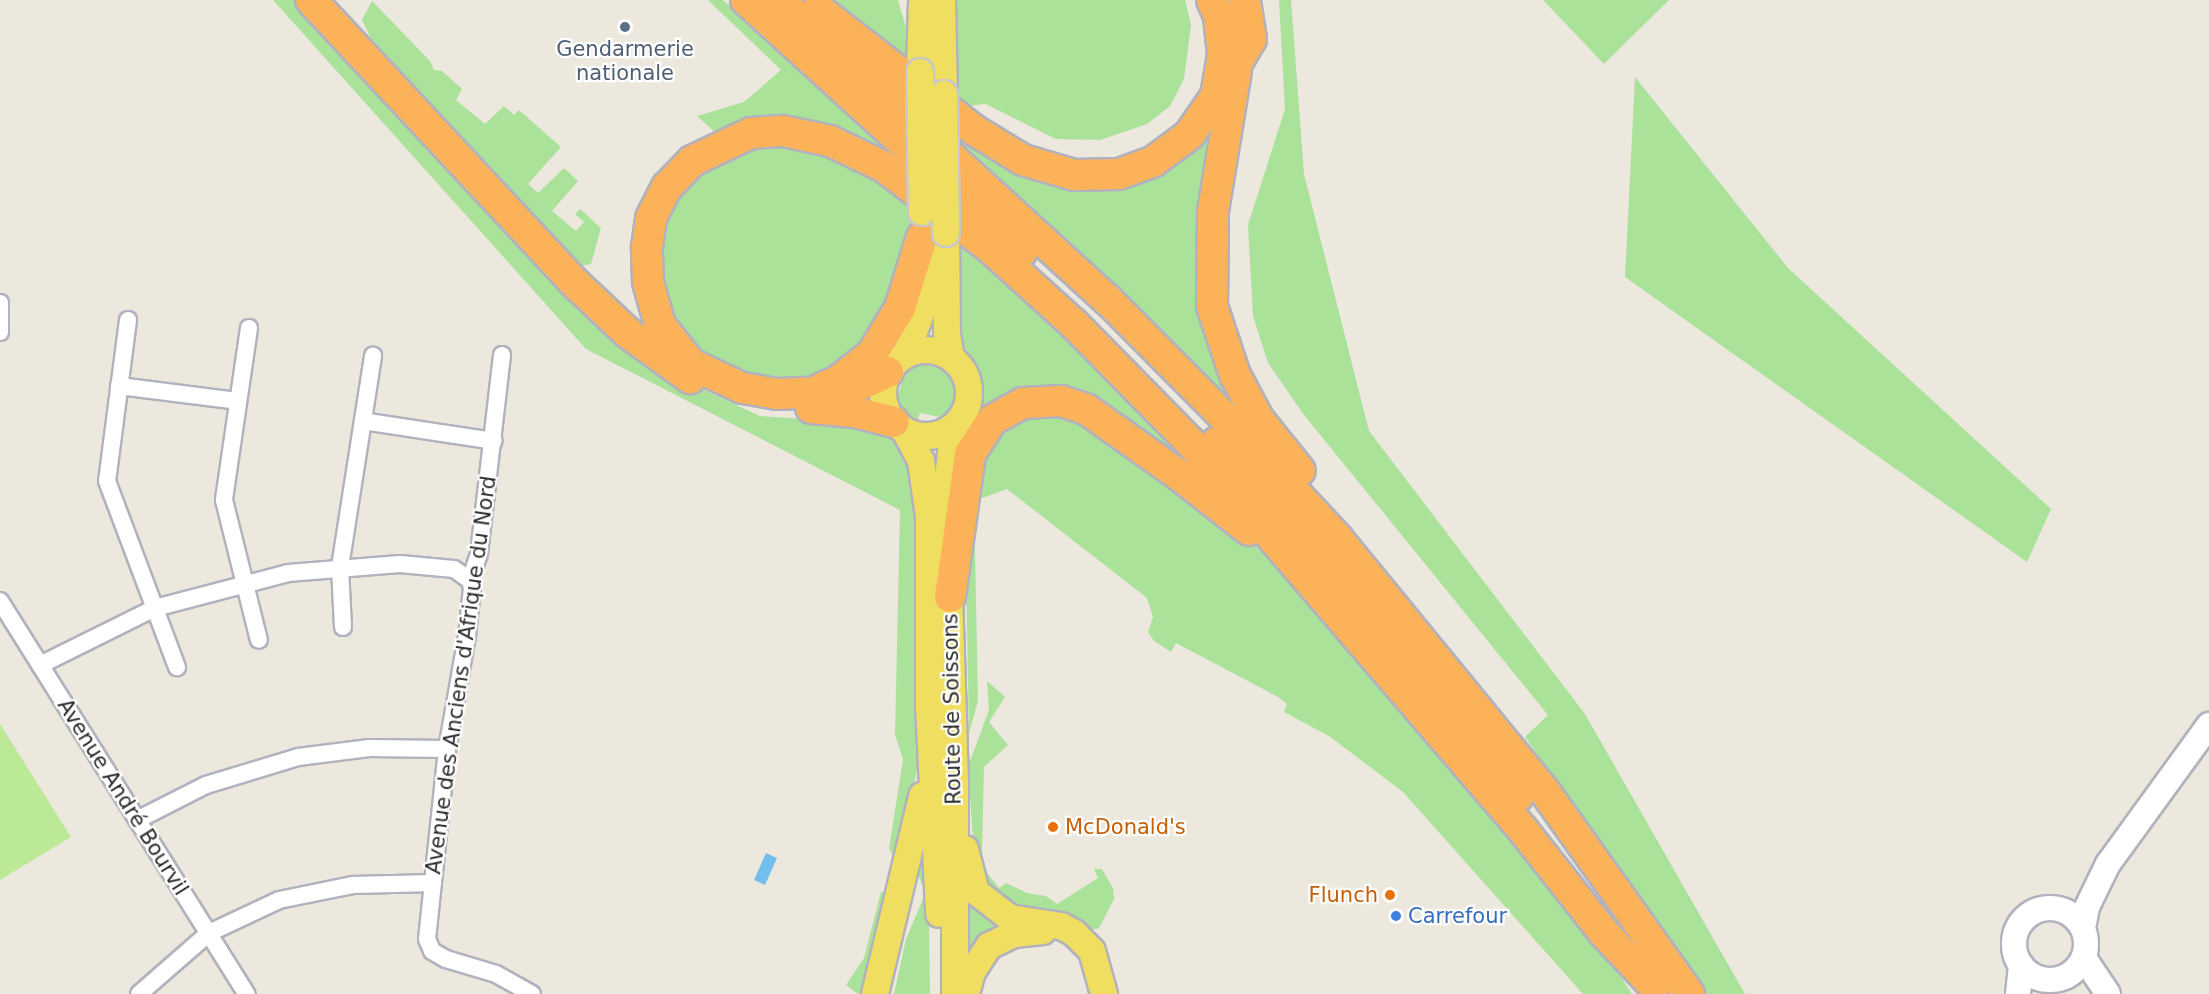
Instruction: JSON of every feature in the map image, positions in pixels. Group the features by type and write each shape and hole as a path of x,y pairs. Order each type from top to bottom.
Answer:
{"highway":[{"path":"311,0 577,285 628,333 683,375 734,399 842,410 900,426"},
{"path":"746,0 934,169 1094,319 1220,445 1344,582 1526,806 1657,990"},
{"path":"779,0 1108,300 1234,427 1338,538 1545,792 1689,994"},
{"path":"807,0 974,130 1023,160 1074,175 1119,174 1154,161 1189,135 1216,96 1223,56 1219,16 1212,0"},
{"path":"1230,0 1237,63 1214,212 1212,306 1235,375 1259,420 1324,503 1338,538"},
{"path":"1237,63 1251,39 1245,0"},
{"path":"897,363 858,388 777,394 742,388 690,364 660,325 648,282 651,218 668,187 692,161 751,133 783,131 853,150 884,166 989,247 1074,324 1191,443 1301,567 1321,596 1523,830 1604,933 1657,990"},
{"path":"811,393 838,381 872,354 900,308 930,227"},
{"path":"950,597 970,454 992,420 1009,408 1039,399 1062,401 1086,409 1113,426 1254,534 1321,596"}],"main road":[{"path":"913,0 919,39"},
{"path":"922,0 919,39 920,72 930,227 951,358"},
{"path":"897,363 937,351 951,358 965,375 969,397 954,426 930,436 900,426 883,398 897,363 921,313 944,94 942,0"},
{"name":"Route de Soissons","path":"900,426 916,448 927,485 929,706 943,994"},
{"name":"Route de Soissons","path":"954,426 947,469 955,784 956,994"},
{"path":"875,994 918,819 929,706"},
{"path":"955,784 976,892 1010,918 1061,926 1083,941 1092,951 1104,994"},
{"path":"966,994 972,972 989,946 1014,934 1042,930 1083,941"}],"street":[{"path":"0,303 0,332"},
{"path":"128,320 107,481 177,667"},
{"path":"249,328 224,500 259,640"},
{"name":"Avenue des Anciens d'Afrique du Nord","path":"502,355 479,554 470,580 472,597 467,636 447,749 429,945 446,959 496,974 532,994"},
{"path":"343,627 340,567 373,356"},
{"path":"119,386 237,401"},
{"path":"363,421 493,441"},
{"path":"40,665 155,608 244,582 340,567 438,566 462,572 470,580"},
{"name":"Avenue André Bourvil","path":"0,601 247,994"},
{"path":"2030,972 2014,940 2020,923 2034,911 2060,909 2073,902 2108,864 2209,725"},
{"path":"137,820 206,786 298,757 369,748 447,749"},
{"path":"2108,864 2087,908 2083,928 2084,958 2108,994"},
{"path":"139,994 209,933 258,909 315,890 374,883 433,884"},
{"path":"2060,909 2073,916 2083,928"},
{"path":"2064,977 2084,958"},
{"path":"2030,972 2064,977 2088,994"},
{"path":"2018,994 2030,972"}],"green space":[{"path":"273,0 298,0 644,362 760,416 821,420 874,431 898,442 914,463 915,599 920,605 917,770 900,852 892,854 889,849 903,759 895,735 900,510 586,349"},
{"path":"708,0 723,0 910,164 853,144 718,135 697,116 744,102 781,70"},
{"path":"822,0 898,0 907,31 908,69"},
{"path":"955,0 1185,0 1191,25 1184,79 1170,106 1147,124 1100,140 1056,139 986,104 957,107"},
{"path":"1279,0 1291,0 1304,174 1369,431 1585,714 1745,994 1707,994 1525,737 1548,715 1304,415 1268,363 1253,316 1248,225 1285,109"},
{"path":"1543,0 1669,0 1604,64"},
{"path":"372,1 430,61 434,70 442,71 462,89 456,100 485,124 504,106 514,115 519,110 561,147 528,184 538,193 564,168 578,181 552,211 576,231 584,222 575,214 580,209 601,228 591,264 574,267 375,47 362,20"},
{"path":"1635,77 1788,268 2051,509 2027,562 1625,277"},
{"path":"1222,96 1229,386 1222,394 957,142 957,127 1113,180"},
{"path":"759,142 809,147 910,195 911,233 885,313 864,347 810,381 768,386 696,356 657,295 657,234 680,185"},
{"path":"959,236 1014,282 1213,484 1098,402 977,418 982,394 978,370 961,341"},
{"path":"924,362 949,374 957,387 955,401 944,418 920,413 916,425 906,421 897,396 907,370"},
{"path":"1024,413 1070,413 1233,526 1304,591 1584,920 1632,994 1583,994 1403,792 1329,736 1284,712 1287,704 1278,697 1176,643 1171,652 1154,641 1148,632 1153,617 1147,598 1007,489 974,501 978,701 969,733 965,519 990,439"},
{"path":"987,681 1005,697 989,722 1008,745 984,767 982,853 987,873 999,888 1006,883 1027,893 1046,896 1057,904 1098,878 1094,869 1102,869 1113,888 1114,899 1099,928 1086,931 999,905 975,869 968,767 989,710"},
{"path":"0,724 71,837 0,880"},
{"path":"928,832 930,994 894,994 906,939 923,899 923,886 913,865"},
{"path":"961,887 1000,919 1000,933 961,972"},
{"path":"881,892 888,892 866,994 858,994 846,985 864,958"}],"water":[{"path":"766,853 777,858 765,885 754,880"}],"place":[{"name":"Gendarmerie nationale","path":"625,27"},
{"name":"McDonald's","path":"1053,827"},
{"name":"Flunch","path":"1390,895"},
{"name":"Carrefour","path":"1396,916"}]}
